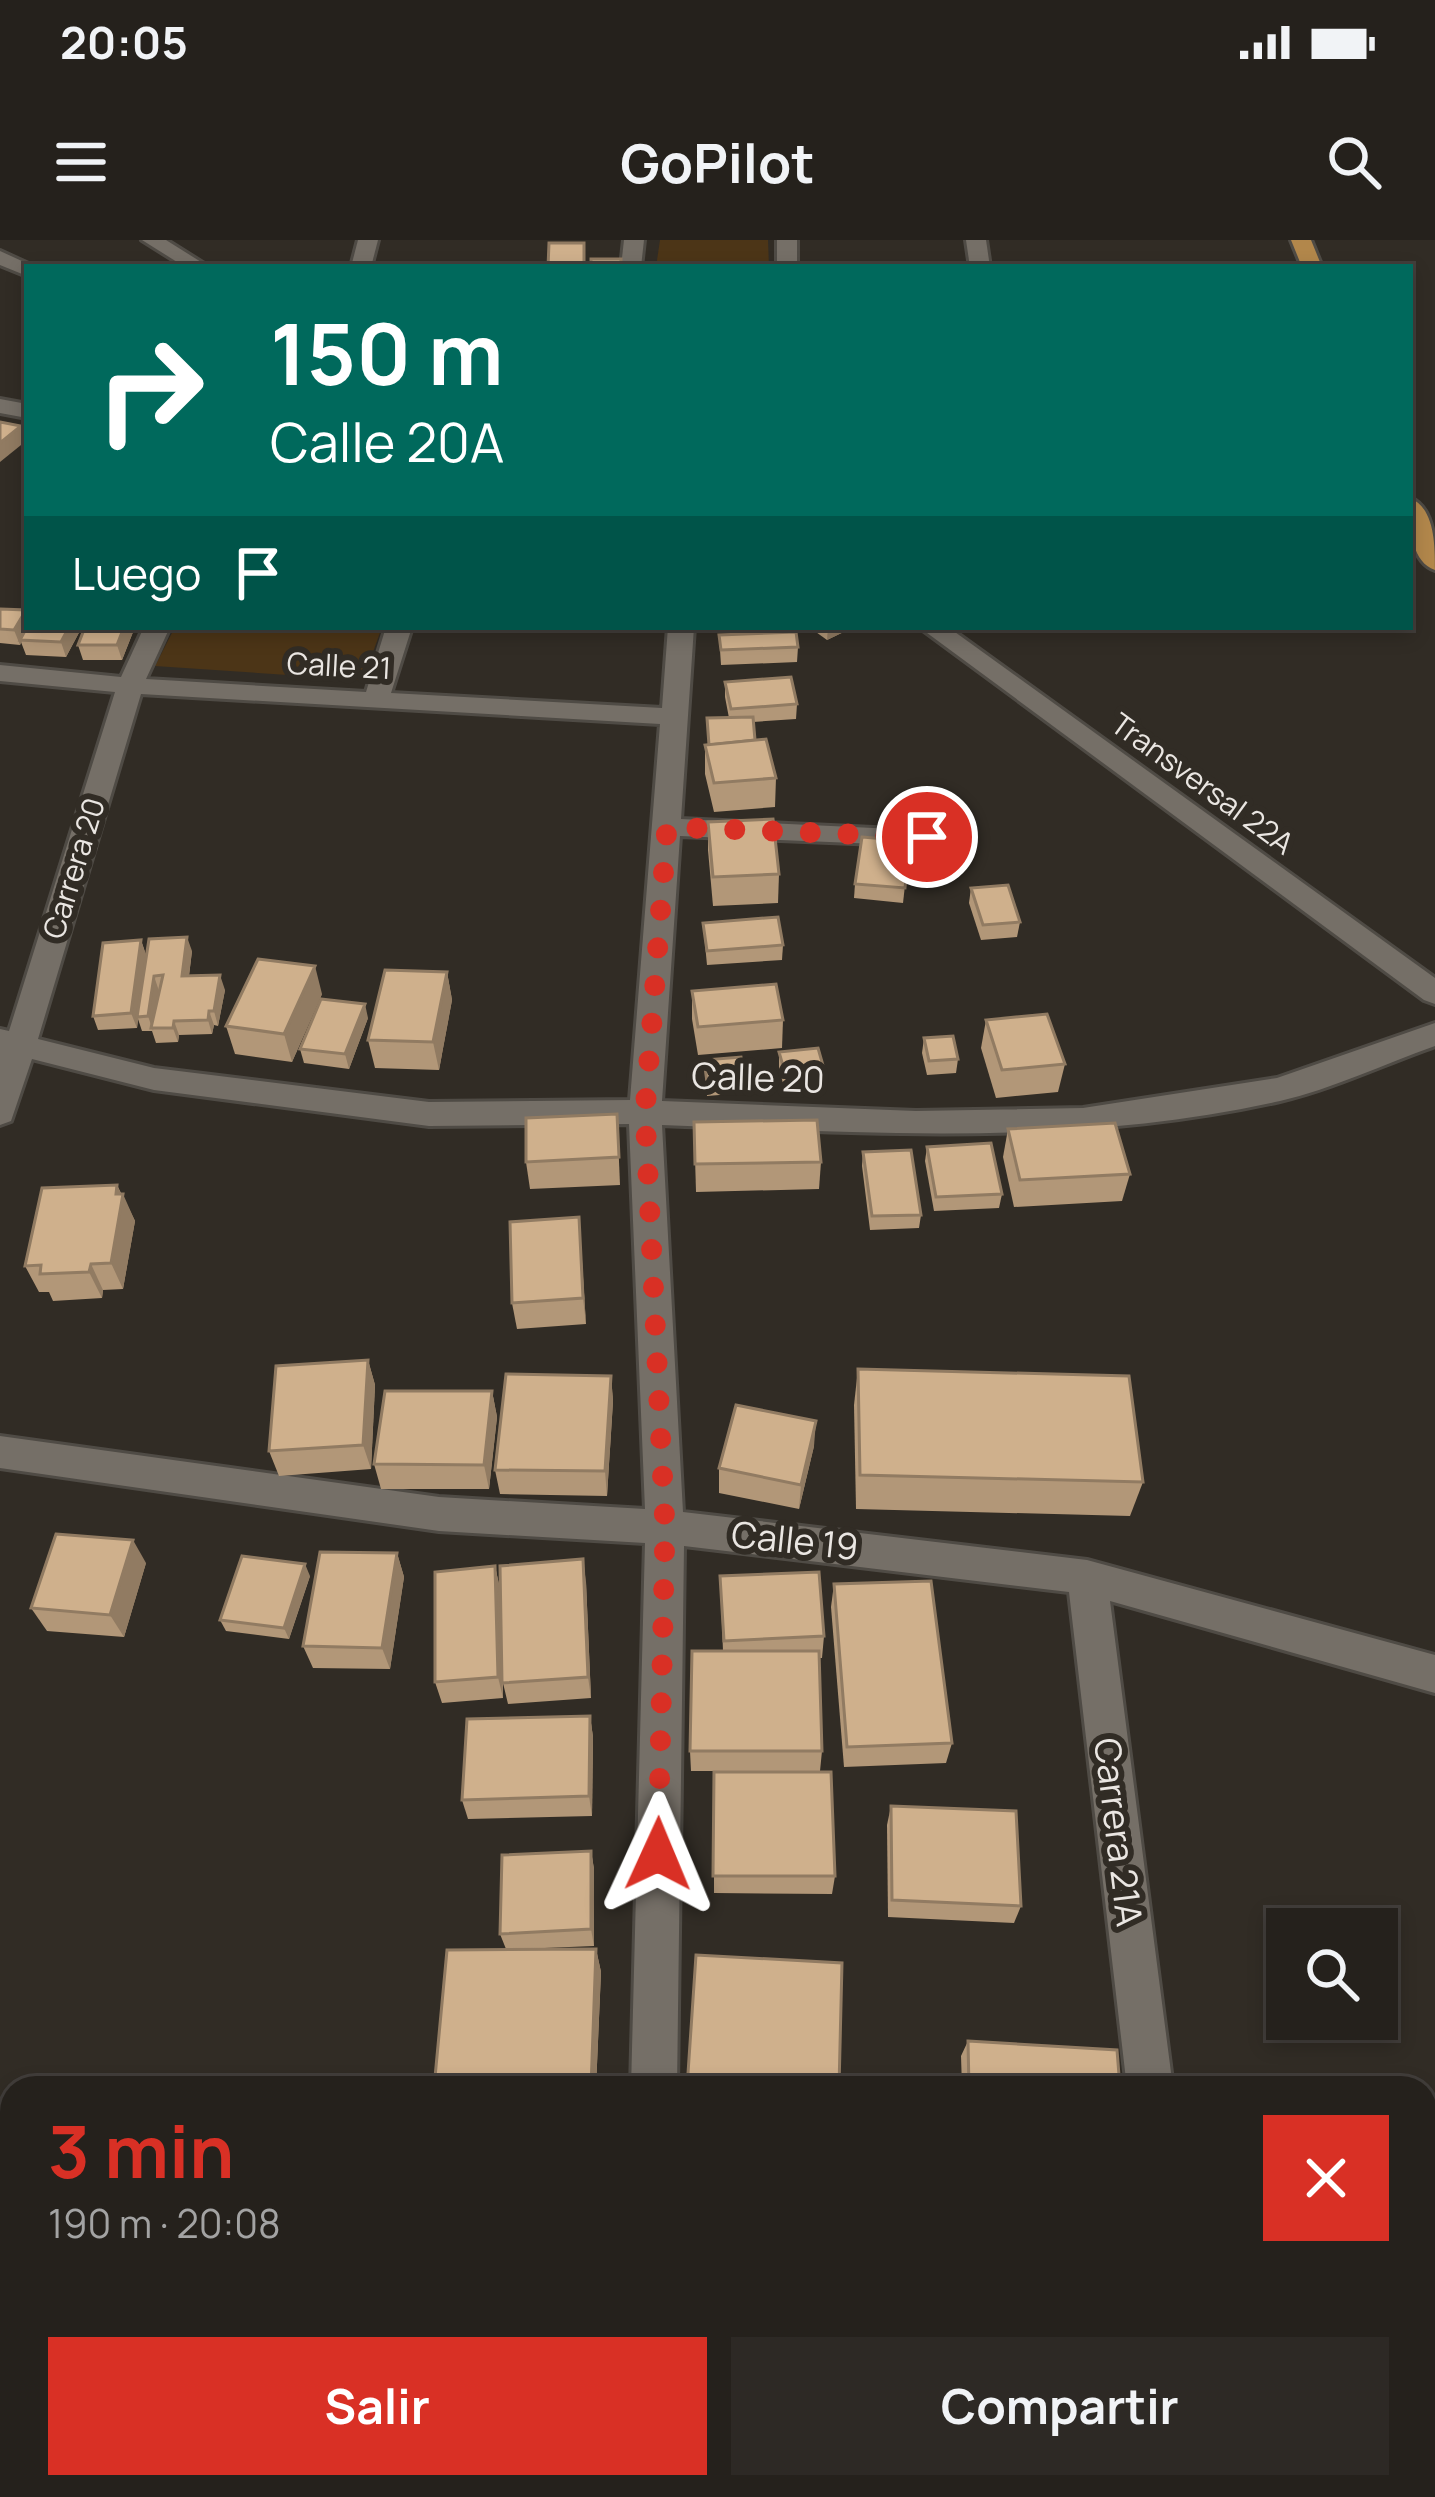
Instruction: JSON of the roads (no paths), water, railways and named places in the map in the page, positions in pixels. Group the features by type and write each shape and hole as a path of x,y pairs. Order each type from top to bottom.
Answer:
{"main road":[{"path":"1413,512 1435,563"}],"street":[{"path":"152,240 195,264"},
{"name":"Carrera 20","path":"0,1113 9,1042 130,686 156,630"},
{"path":"376,700 398,630"},
{"path":"654,2076 665,1527 645,1112 681,630"},
{"name":"Transversal 22A","path":"936,630 1435,993"},
{"name":"Calle 21","path":"0,673 130,686 675,717"},
{"path":"667,827 927,837"},
{"name":"Calle 20","path":"9,1042 154,1079 429,1114 645,1112 916,1123 1083,1120 1280,1089 1435,1034"},
{"name":"Calle 19","path":"0,1452 439,1514 665,1527 1087,1576 1435,1674"},
{"name":"Carrera 21A","path":"1087,1576 1149,2076"}]}
